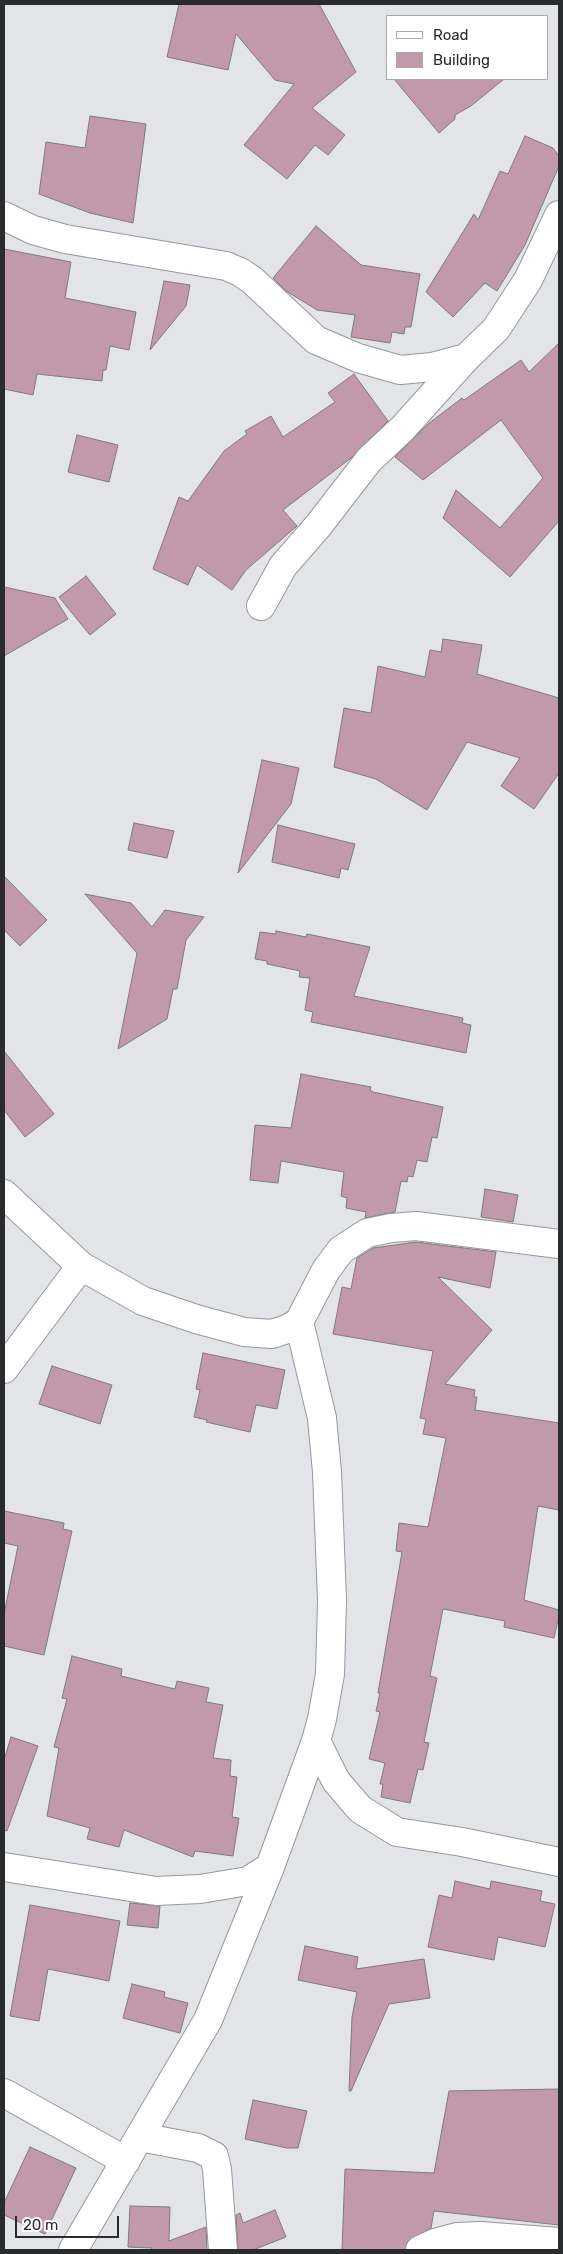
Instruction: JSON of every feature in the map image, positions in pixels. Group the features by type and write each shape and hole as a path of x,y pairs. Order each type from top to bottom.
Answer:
{"street":[{"path":"261,606 283,566 318,526 369,460 403,428 466,358 496,329 528,280 559,215"},
{"path":"4,216 33,230 65,239 226,266 252,280 316,340 358,358 400,370 432,367 466,358"},
{"path":"4,1194 81,1266 143,1301 234,1330 272,1334 287,1330 299,1322 326,1270 347,1245 367,1233 391,1228 416,1226 559,1244"},
{"path":"4,1369 81,1266"},
{"path":"73,2250 208,2020 270,1868 316,1742 330,1674 331,1539 322,1418 299,1322"},
{"path":"316,1742 336,1781 360,1809 397,1832 462,1842 559,1862"},
{"path":"4,1867 156,1891 200,1889 248,1881 270,1868"},
{"path":"4,2093 126,2162"},
{"path":"140,2137 198,2148 214,2156 217,2169 223,2250"},
{"path":"420,2250 435,2242 457,2237 480,2236 559,2242"}],"building":[{"path":"179,4 319,4 356,72 312,108 345,135 328,155 315,145 287,179 244,145 294,84 275,80 236,34 228,70 167,57"},
{"path":"395,80 503,80 471,106 455,115 455,119 439,133"},
{"path":"90,116 146,124 133,223 90,213 39,194 46,142 85,148"},
{"path":"525,136 553,148 559,156 559,166 525,245 497,291 485,283 453,317 426,292 474,214 478,220 500,171 508,174"},
{"path":"316,226 361,265 420,274 411,327 405,327 404,334 392,332 390,343 351,337 355,315 317,310 286,291 273,278"},
{"path":"4,249 71,262 65,298 136,312 129,350 110,346 102,381 37,374 33,395 4,389"},
{"path":"164,281 190,285 186,306 150,350"},
{"path":"559,343 559,521 510,577 443,518 456,490 500,528 543,478 501,420 423,480 395,457 428,424 462,398 464,400 521,360 529,372"},
{"path":"354,374 388,421 351,458 283,510 297,526 246,570 232,590 197,565 188,585 153,569 179,497 188,501 224,451 247,434 245,431 271,416 283,437 335,402 328,393"},
{"path":"77,435 118,445 109,482 68,472"},
{"path":"86,576 116,614 90,635 59,597"},
{"path":"4,587 55,598 68,619 4,656"},
{"path":"443,639 482,645 477,674 559,698 559,773 534,809 501,786 520,758 467,742 427,810 376,779 334,767 344,708 371,713 378,666 425,677 430,650 441,652"},
{"path":"262,760 299,768 291,804 238,873"},
{"path":"134,823 174,831 167,858 128,850"},
{"path":"278,825 355,844 348,870 341,868 339,878 272,862"},
{"path":"4,876 47,920 20,946 4,930"},
{"path":"85,894 131,903 152,927 165,910 204,917 186,940 177,989 173,989 167,1019 118,1049 137,953"},
{"path":"276,931 306,937 307,934 370,947 354,996 463,1018 462,1023 471,1025 466,1053 311,1022 313,1012 305,1010 310,978 299,977 300,971 267,964 267,961 255,959 260,932 276,934"},
{"path":"4,1051 54,1114 25,1137 4,1110"},
{"path":"301,1074 371,1087 370,1090 373,1092 443,1107 437,1138 432,1137 427,1162 417,1160 413,1177 408,1176 407,1182 401,1181 395,1212 365,1218 366,1212 346,1208 347,1198 341,1196 344,1172 281,1161 278,1183 250,1180 255,1125 291,1128"},
{"path":"485,1189 518,1195 513,1222 481,1217"},
{"path":"416,1242 496,1252 490,1288 438,1277 492,1330 445,1384 475,1390 474,1397 477,1397 475,1410 559,1423 559,1510 538,1506 524,1600 559,1610 559,1615 554,1638 504,1627 505,1621 443,1609 430,1676 437,1678 424,1742 429,1743 423,1770 418,1769 410,1803 381,1797 383,1784 380,1784 385,1763 369,1759 380,1712 376,1711 380,1693 378,1693 402,1552 396,1551 399,1523 428,1527 446,1438 423,1434 426,1419 420,1418 433,1351 333,1334 342,1287 351,1289 357,1258 373,1248"},
{"path":"203,1353 285,1370 277,1409 256,1405 250,1432 206,1422 207,1420 194,1417 200,1390 196,1389"},
{"path":"52,1366 112,1385 100,1424 39,1404"},
{"path":"4,1511 64,1523 63,1529 72,1531 44,1655 4,1646 4,1614 18,1546 4,1543"},
{"path":"72,1656 122,1669 121,1676 175,1689 177,1681 209,1688 206,1702 223,1705 213,1758 231,1760 230,1776 237,1777 232,1817 239,1818 233,1856 195,1851 193,1857 124,1830 119,1847 87,1839 90,1828 47,1816 59,1748 54,1747 67,1699 62,1698"},
{"path":"11,1737 38,1746 7,1831 4,1830 4,1760"},
{"path":"455,1881 490,1889 491,1881 542,1891 540,1901 555,1904 545,1947 498,1937 494,1960 428,1947 439,1895 452,1898"},
{"path":"130,1903 160,1906 158,1928 127,1925"},
{"path":"30,1905 120,1921 109,1981 48,1969 39,2021 10,2016"},
{"path":"305,1946 358,1957 356,1969 424,1959 430,1998 389,2004 351,2091 349,2091 352,2017 357,1992 298,1980"},
{"path":"132,1984 165,1992 164,1997 188,2003 180,2033 123,2018"},
{"path":"559,2089 559,2225 434,2211 431,2228 408,2241 405,2250 342,2250 345,2169 434,2173 449,2091"},
{"path":"253,2100 307,2111 298,2148 287,2148 245,2139"},
{"path":"30,2147 76,2168 45,2234 4,2215 4,2203"},
{"path":"130,2206 170,2207 169,2241 206,2227 207,2250 151,2250 152,2248 128,2247"},
{"path":"275,2210 286,2237 253,2250 238,2250 236,2215 240,2213 243,2223"}]}
